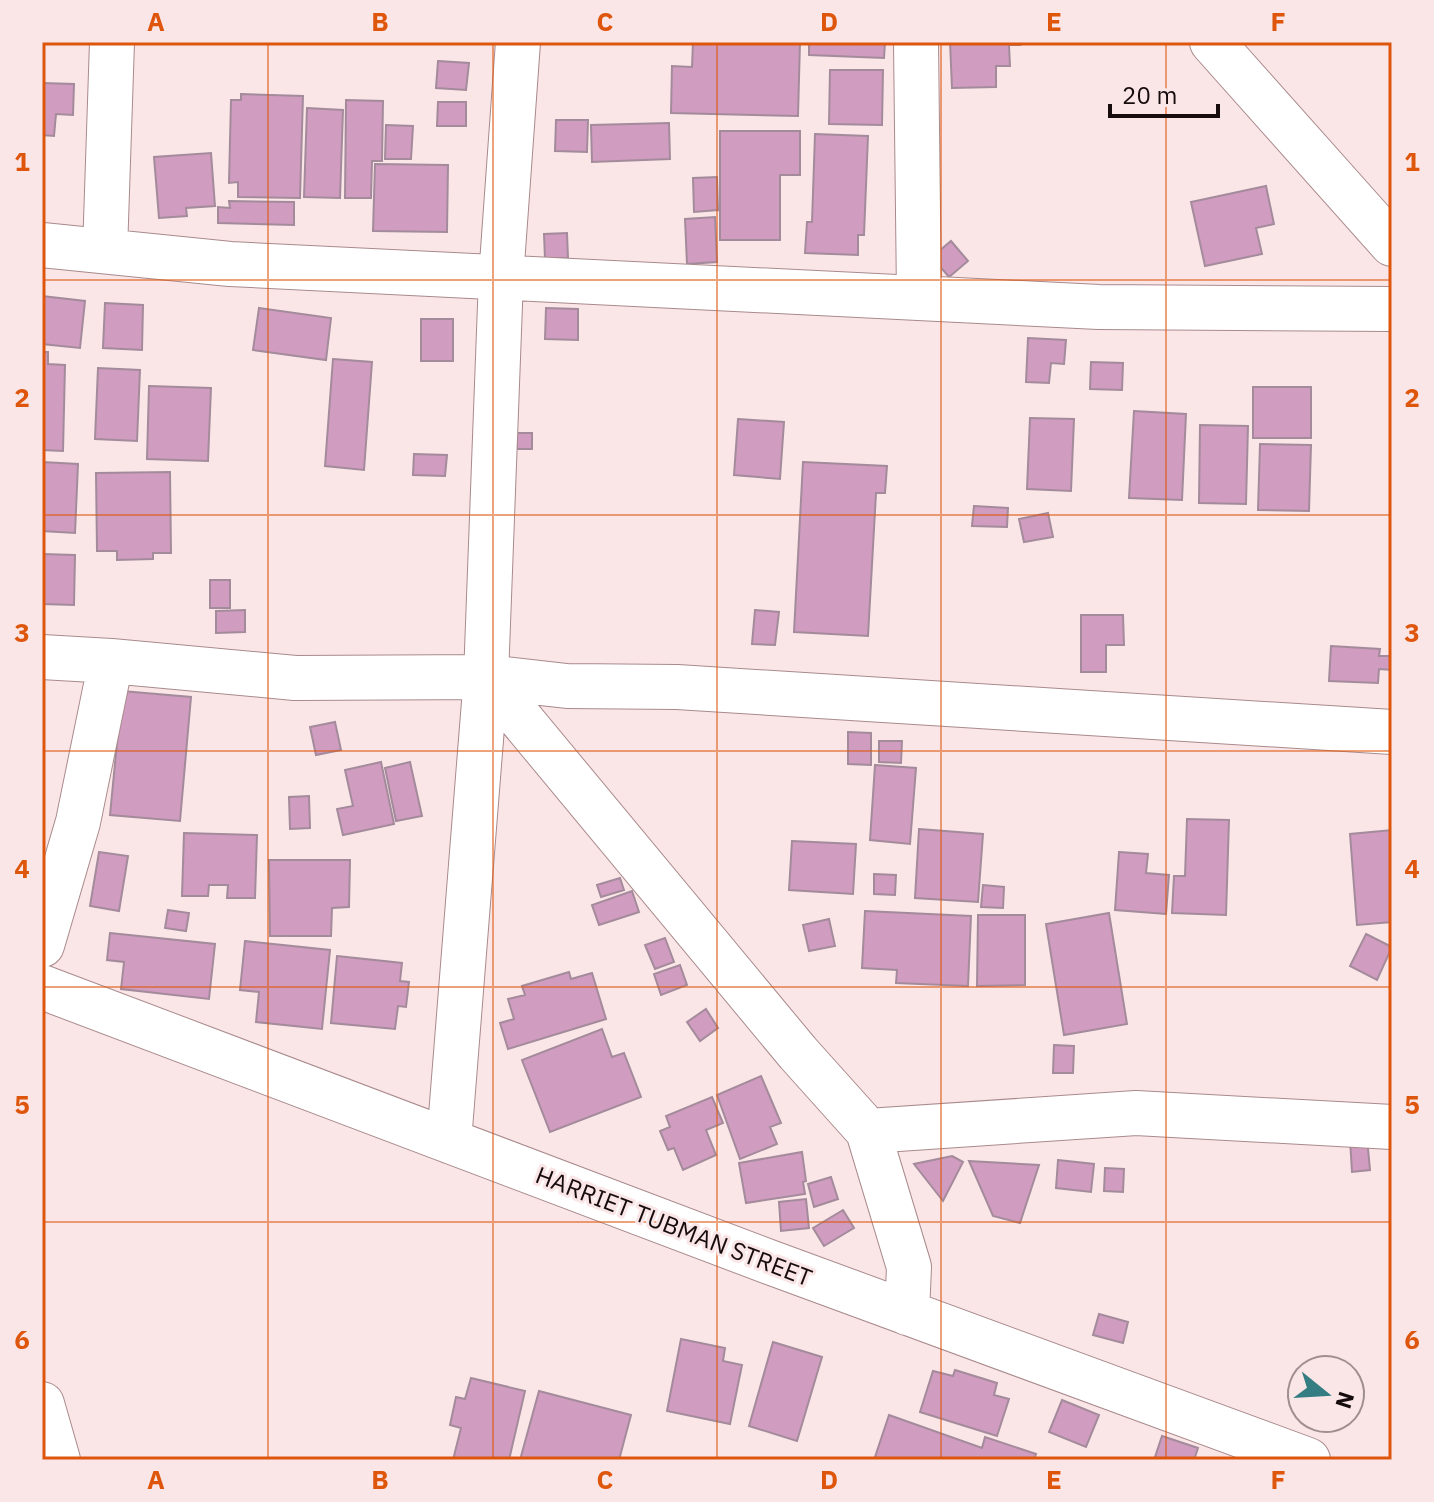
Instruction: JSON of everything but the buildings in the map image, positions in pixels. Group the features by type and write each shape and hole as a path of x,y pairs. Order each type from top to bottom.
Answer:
{"street":[{"path":"105,251 112,42"},
{"path":"449,1141 486,677 501,278 518,42"},
{"path":"916,42 919,297"},
{"path":"1212,42 1392,244"},
{"path":"42,245 230,264 1099,307 1392,309"},
{"path":"42,657 295,678 486,677 567,686 693,688 1392,732"},
{"path":"42,945 78,822 111,661"},
{"path":"486,677 798,1053 868,1131 909,1267 907,1313"},
{"name":"HARRIET TUBMAN STREET","path":"42,987 907,1313 1308,1460"},
{"path":"868,1131 1136,1113 1392,1127"},
{"path":"42,1404 58,1460"}]}
